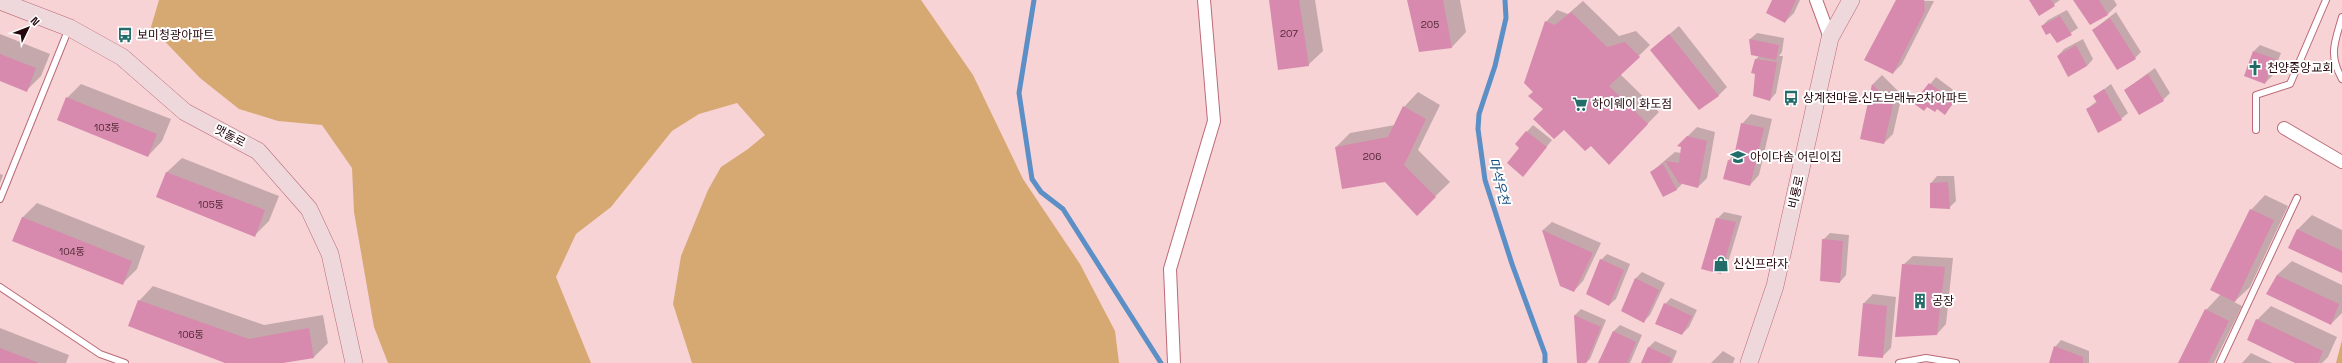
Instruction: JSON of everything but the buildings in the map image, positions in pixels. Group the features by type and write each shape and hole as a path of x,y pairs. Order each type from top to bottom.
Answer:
{"street":[{"name":"맷돌로","path":"0,0 70,28 122,57 185,112 258,151 309,209 330,254 354,363"},
{"path":"1174,363 1170,269 1214,121 1204,0"},
{"path":"1816,0 1830,38"},
{"name":"비룡로","path":"1749,363 1775,286 1830,38 1851,0"},
{"path":"2284,128 2342,162"}],"lane":[{"path":"2256,130 2256,95 2290,84 2326,0"},
{"path":"2342,17 2333,50 2334,65 2342,79"},
{"path":"0,199 70,28"},
{"path":"2220,363 2297,198"},
{"path":"0,287 100,354 126,363"},
{"path":"1899,363 1926,358 1956,363"}],"shaded area":[{"path":"159,0 921,0 973,75 1023,179 1080,264 1115,331 1119,363 692,363 673,304 681,256 708,190 721,167 748,149 765,135 737,103 699,114 672,131 611,207 576,234 556,277 591,363 388,363 374,327 354,212 352,168 322,125 278,121 239,109 200,78 151,27"},
{"path":"2342,340 2342,363 2336,363"}],"waterway":[{"path":"1034,0 1019,93 1032,179 1041,192 1063,209 1161,363"},
{"name":"마석우천","path":"1505,0 1506,18 1495,66 1479,114 1478,129 1485,180 1512,264 1545,354 1545,363"}],"place":[{"name":"보미청광아파트","path":"125,35"},
{"name":"천양중앙교회","path":"2255,68"},
{"name":"상계전마을.신도브래뉴2차아파트","path":"1791,98"},
{"name":"하이웨이 화도점","path":"1580,104"},
{"name":"아이다솜 어린이집","path":"1738,157"},
{"name":"신신프라자","path":"1721,264"},
{"name":"공장","path":"1920,301"}]}
